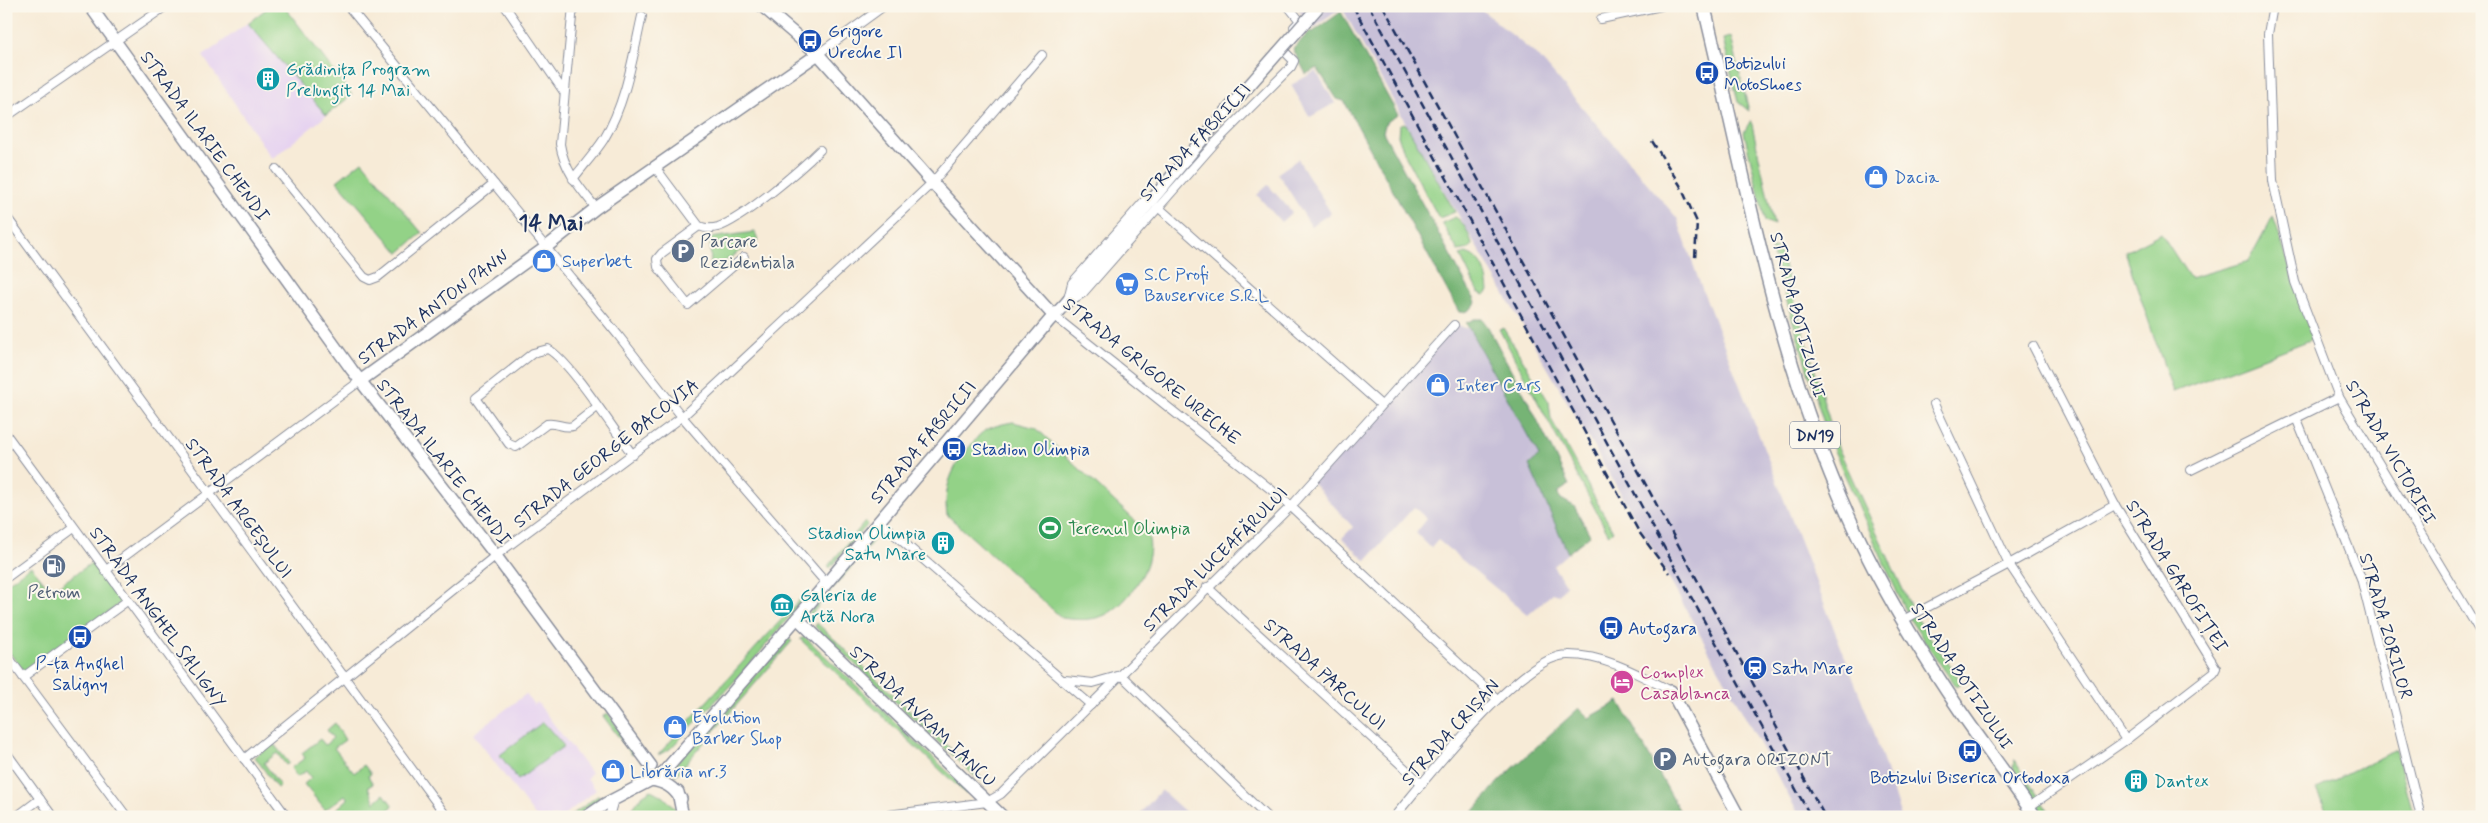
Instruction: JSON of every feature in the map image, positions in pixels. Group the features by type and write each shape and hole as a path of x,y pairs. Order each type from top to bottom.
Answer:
{"main road":[{"name":"STRADA BOTIZULUI","path":"1704,6 1777,319 1811,425 1866,554 1903,620 1960,711 2032,812"}],"street":[{"name":"STRADA ILARIE CHENDI","path":"90,6 360,381 496,556 680,799 683,817"},
{"path":"6,116 166,6"},
{"path":"348,6 682,417 826,583"},
{"path":"504,6 564,92"},
{"path":"573,6 560,144 562,160 573,179 596,208"},
{"name":"STRADA GRIGORE URECHE","path":"762,6 818,54 932,183 1053,315 1290,506 1497,700"},
{"name":"STRADA ANTON PANN","path":"105,571 360,381 546,248 596,208 884,6"},
{"path":"1272,51 1300,21 1288,6"},
{"name":"STRADA FABRICII","path":"586,817 658,772 798,618 1217,122 1319,6"},
{"path":"1601,19 1661,6"},
{"name":"STRADA VICTORIEI","path":"2273,6 2268,34 2273,181 2296,282 2339,397 2482,635"},
{"path":"573,179 604,139 614,118 630,68 642,16"},
{"name":"STRADA FABRICII","path":"1272,51 1284,51 1294,61 1291,67 1214,144 1083,293 1066,303 1072,283 1272,51"},
{"name":"STRADA GEORGE BACOVIA","path":"244,759 496,556 682,417 932,183 1042,55"},
{"path":"655,167 699,226 712,229 728,222 802,168 820,150"},
{"path":"276,169 326,233 364,277 370,280 378,277 494,184"},
{"path":"1158,206 1380,404"},
{"name":"STRADA ARGEȘULUI","path":"6,216 447,817"},
{"path":"699,226 662,253 657,259 658,267 688,305 744,258"},
{"name":"STRADA LUCEAFĂRULUI","path":"987,802 1001,794 1290,506 1380,404 1454,325"},
{"name":"STRADA GAROFIȚEI","path":"2032,812 2214,672 2216,668 2115,505 2033,346"},
{"path":"597,407 573,426 547,424 516,447 510,444 476,398 533,353 548,349 559,357 597,407 633,455"},
{"path":"2191,470 2297,420 2339,397"},
{"path":"1934,404 2010,564 2126,740"},
{"name":"STRADA ZORILOR","path":"2297,420 2361,578 2421,817"},
{"name":"STRADA ANGHEL SALIGNY","path":"6,434 287,817"},
{"path":"1903,620 2010,564 2115,505"},
{"path":"879,521 1064,679 1091,705"},
{"path":"6,578 74,528"},
{"name":"STRADA PARCULUI","path":"1207,588 1422,784"},
{"path":"23,677 127,601"},
{"name":"STRADA AVRAM IANCU","path":"798,618 1003,817"},
{"path":"6,654 127,817"},
{"name":"STRADA CRIȘAN","path":"1394,817 1497,700 1538,666 1565,654 1584,656 1614,666 1671,691"},
{"path":"1064,679 1093,683 1121,675 1267,817"},
{"path":"1671,691 1739,817"},
{"path":"6,752 53,817"},
{"path":"16,817 40,799"},
{"path":"608,817 614,799"},
{"path":"872,817 987,802"}],"shaded area":[{"path":"270,6 284,6 352,95 272,159 203,56"},
{"path":"1296,6 1477,6 1540,58 1677,218 1698,278 1874,732 1901,817 1800,817 1649,542 1424,156 1342,8 1312,29"},
{"path":"1316,71 1335,103 1310,117 1291,85"},
{"path":"1298,159 1331,213 1311,226 1278,173"},
{"path":"1268,185 1292,212 1281,222 1257,195"},
{"path":"1454,325 1470,329 1539,456 1529,465 1568,553 1553,566 1566,585 1559,595 1553,593 1528,615 1438,540 1431,548 1416,533 1427,519 1414,507 1366,561 1342,538 1353,527 1312,482"},
{"path":"526,694 534,705 537,702 591,773 587,778 596,790 562,817 536,817 473,734"},
{"path":"1161,790 1191,817 1137,817"}],"green space":[{"path":"270,6 284,6 352,95 326,115 248,23"},
{"path":"1341,12 1398,115 1386,122 1383,132 1476,302 1467,311 1459,312 1344,101 1337,99 1317,68 1306,74 1293,49 1310,31 1313,32"},
{"path":"1731,37 1749,111 1738,102 1723,39"},
{"path":"1751,120 1774,225 1765,221 1744,132"},
{"path":"1406,124 1455,212 1439,218 1406,157 1398,136 1399,125"},
{"path":"362,161 422,233 399,253 337,181"},
{"path":"2273,216 2313,339 2173,392 2125,252 2161,233 2190,278 2249,261"},
{"path":"1455,217 1464,225 1468,233 1472,245 1469,249 1458,251 1442,223"},
{"path":"755,232 758,240 711,270 710,238"},
{"path":"1779,248 1836,443 1914,614 1962,683 1956,687 1908,617 1828,437 1771,249"},
{"path":"1466,253 1477,259 1484,267 1489,291 1484,295 1478,292 1460,255"},
{"path":"1474,319 1482,319 1488,327 1529,403 1569,485 1557,493 1561,499 1574,506 1590,535 1568,553 1529,465 1539,456 1466,323"},
{"path":"1503,328 1549,402 1551,419 1613,531 1609,535 1499,329"},
{"path":"1013,422 1036,428 1146,531 1150,542 1146,567 1124,601 1105,615 1084,620 1062,618 947,515 946,496 950,478 958,462 983,432 1001,424"},
{"path":"865,522 868,524 830,568 828,566"},
{"path":"875,534 878,535 810,616 809,613"},
{"path":"93,562 122,602 25,673 6,648 6,584 31,566 51,591"},
{"path":"802,597 805,598 747,668 670,749 658,755"},
{"path":"817,623 982,778 980,781 815,627"},
{"path":"805,637 964,787 968,791 966,794 800,639"},
{"path":"787,639 792,641 675,776 673,768 680,759"},
{"path":"1619,701 1683,817 1469,817 1499,781 1579,708 1589,718"},
{"path":"608,713 635,753 632,755 603,716"},
{"path":"543,722 564,746 518,780 500,755"},
{"path":"335,723 345,740 334,748 354,773 364,765 371,774 368,776 373,784 368,787 375,802 384,794 393,806 380,817 334,817 332,813 348,799 345,795 325,810 304,784 311,778 306,771 297,777 291,768 305,758 302,753 320,739 325,745 333,738 327,730"},
{"path":"273,743 289,763 286,765 277,753 264,763 280,786 277,788 255,757"},
{"path":"2396,750 2414,817 2329,817 2317,789"},
{"path":"2014,759 2052,817 2042,817 2013,768"},
{"path":"651,790 664,797 676,809 676,817 626,817 642,796"},
{"path":"599,795 600,798 575,817 569,817"}],"railway":[{"path":"1353,6 1639,532 1669,573"},
{"path":"1369,6 1811,817"},
{"path":"1383,6 1646,485 1825,817"},
{"path":"1652,141 1680,185 1697,222 1695,259"}],"place":[{"name":"Grigore Ureche II","path":"810,41"},
{"name":"Botizului MotoShoes","path":"1707,73"},
{"name":"Grădinița Program Prelungit 14 Mai","path":"268,79"},
{"name":"Dacia","path":"1876,177"},
{"name":"Parcare Rezidentiala","path":"683,251"},
{"name":"Superbet","path":"544,261"},
{"name":"S.C Profi Bauservice S.R.L","path":"1127,284"},
{"name":"Inter Cars","path":"1438,385"},
{"name":"Stadion Olimpia","path":"954,449"},
{"name":"Terenul Olimpia","path":"1050,528"},
{"name":"Stadion Olimpia Satu Mare","path":"943,543"},
{"name":"Petrom","path":"54,566"},
{"name":"Galeria de Artă Nora","path":"782,605"},
{"name":"Autogara","path":"1611,628"},
{"name":"P-ța Anghel Saligny","path":"80,637"},
{"name":"Satu Mare","path":"1755,668"},
{"name":"Complex Casablanca","path":"1622,682"},
{"name":"Evolution Barber Shop","path":"675,727"},
{"name":"Botizului Biserica Ortodoxa","path":"1970,751"},
{"name":"Autogara ORIZONT","path":"1665,759"},
{"name":"Librăria nr.3","path":"613,771"},
{"name":"Dantex","path":"2136,781"}],"district":[{"name":"14 Mai","path":"551,222"}]}
